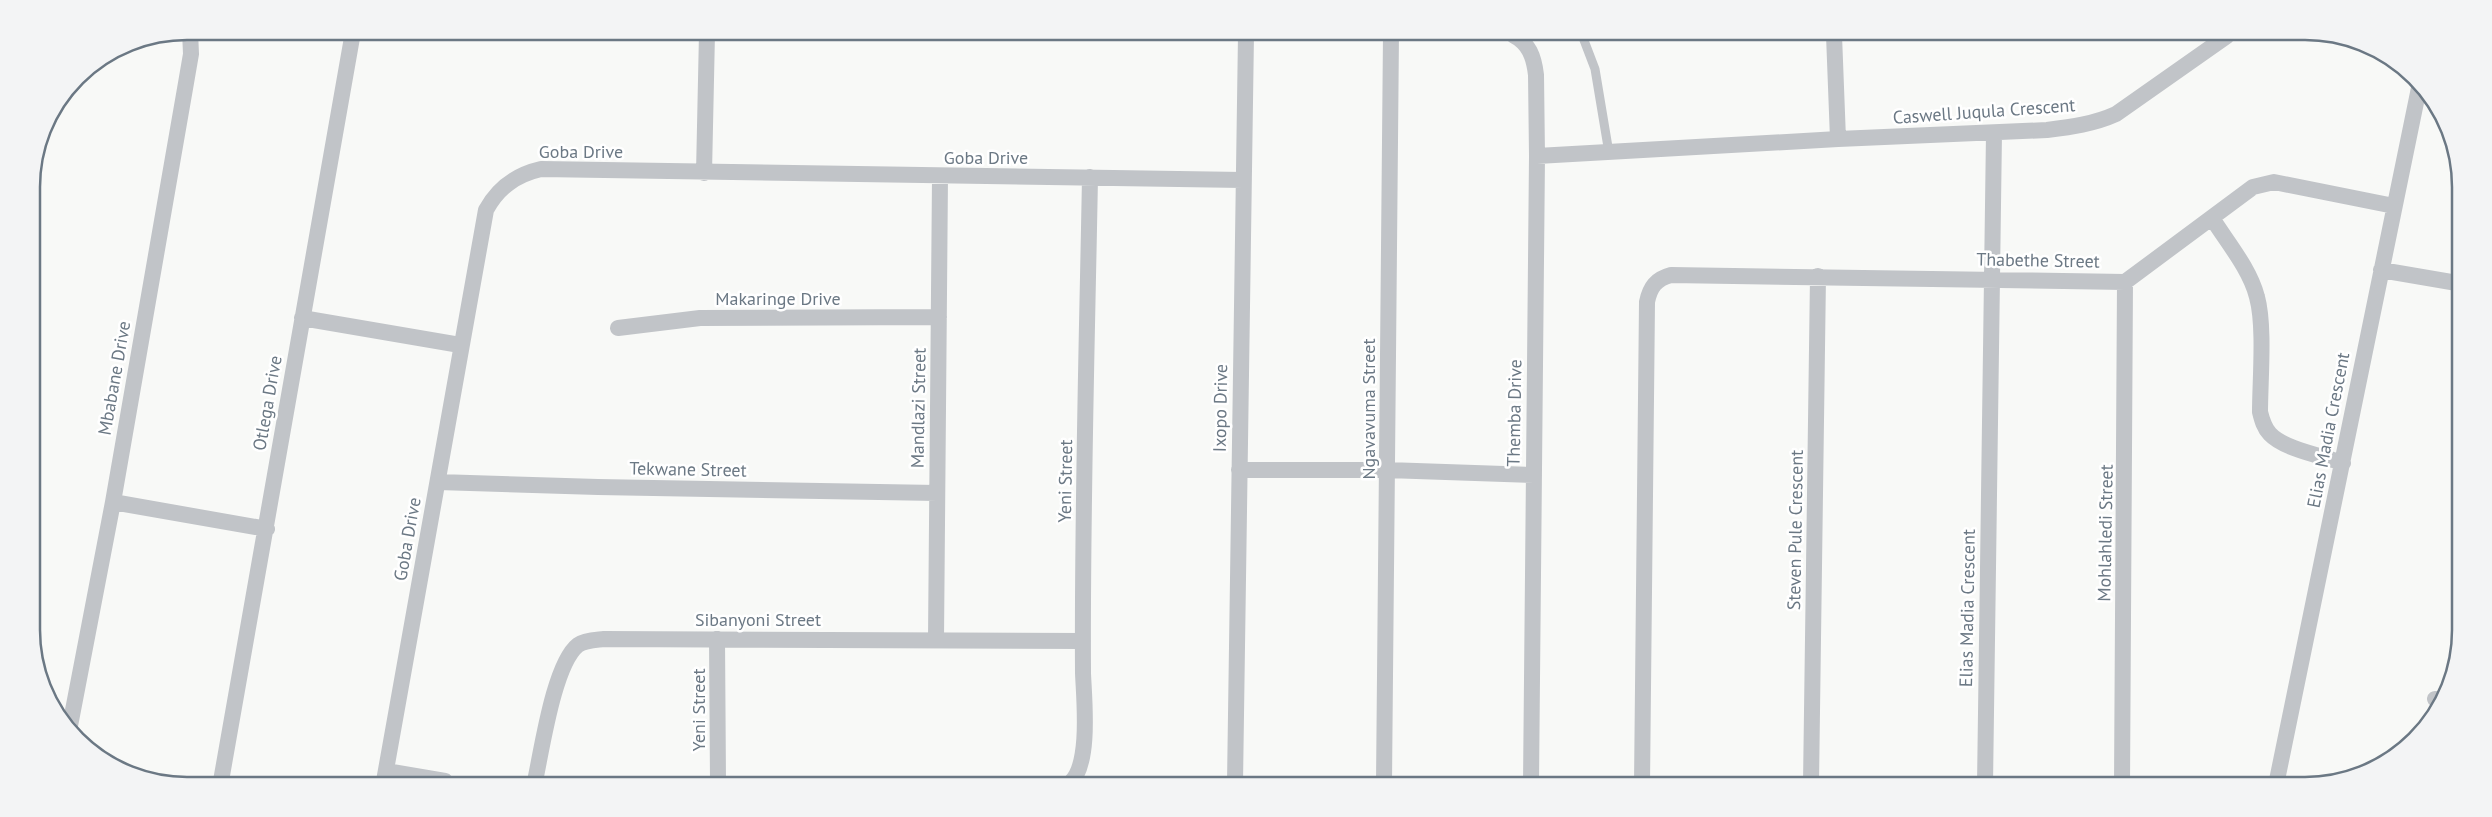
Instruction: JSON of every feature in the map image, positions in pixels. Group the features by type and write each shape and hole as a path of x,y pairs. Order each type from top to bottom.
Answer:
{"street":[{"name":"Mbabane Drive","path":"71,720 113,502 191,54 190,40"},
{"name":"Otlega Drive","path":"222,777 352,40"},
{"path":"704,172 707,40"},
{"name":"Ixopo Drive","path":"1235,777 1246,40"},
{"name":"Ngavavuma Street","path":"1384,777 1391,40"},
{"name":"Themba Drive","path":"1520,40 1527,45 1535,64 1537,156 1531,777"},
{"path":"1834,40 1838,139"},
{"name":"Caswell Juqula Crescent","path":"1537,156 1838,139 2047,130 2102,121 2116,114 2221,40"},
{"name":"Elias Madia Crescent","path":"2278,777 2418,94"},
{"name":"Elias Madia Crescent","path":"1985,777 1994,133"},
{"name":"Goba Drive","path":"385,776 438,482 460,346 486,210 494,195 508,182 525,173 541,169 940,177 1243,180"},
{"name":"Mandlazi Street","path":"936,639 940,177"},
{"name":"Yeni Street","path":"1073,777 1081,766 1084,730 1083,642 1090,177"},
{"path":"2126,282 2253,187 2266,182 2290,184 2394,206"},
{"path":"2212,218 2248,277 2257,298 2260,317 2260,412 2264,424 2273,436 2287,445 2343,463"},
{"path":"2381,270 2452,282"},
{"name":"Thabethe Street","path":"1642,777 1647,302 1652,286 1662,277 1671,275 2126,282"},
{"name":"Steven Pule Crescent","path":"1811,777 1818,276"},
{"name":"Mohlahledi Street","path":"2122,777 2126,282"},
{"name":"Makaringe Drive","path":"618,328 700,318 938,317"},
{"path":"302,318 460,346"},
{"path":"1239,470 1387,470 1534,475"},
{"name":"Tekwane Street","path":"438,482 937,493"},
{"path":"113,502 266,529"},
{"name":"Sibanyoni Street","path":"536,777 561,668 579,644 604,639 936,639 1083,642"},
{"name":"Yeni Street","path":"717,639 718,777"}],"lane":[{"path":"1584,40 1595,69 1609,153"}]}
